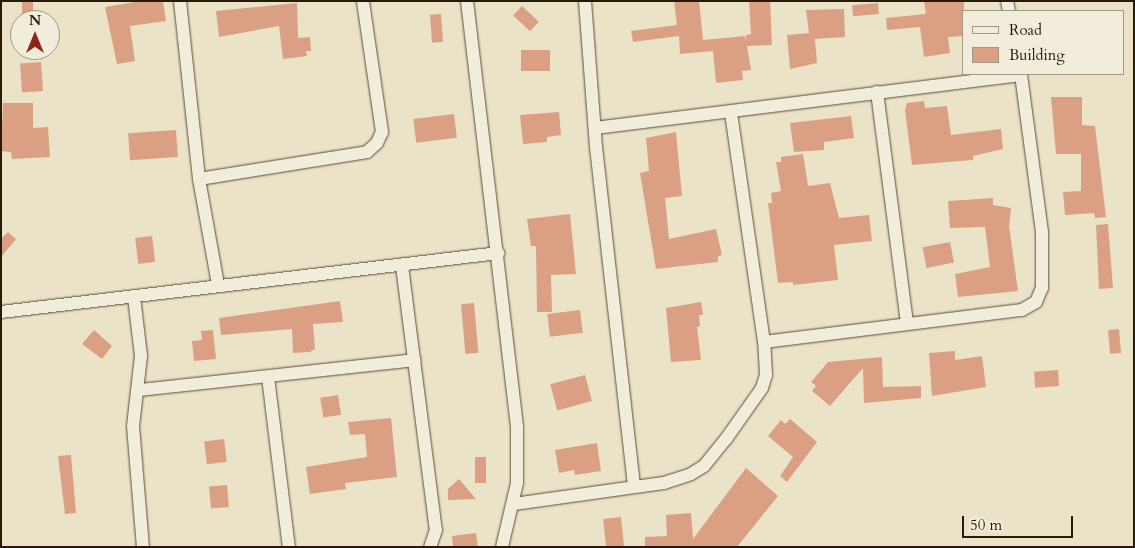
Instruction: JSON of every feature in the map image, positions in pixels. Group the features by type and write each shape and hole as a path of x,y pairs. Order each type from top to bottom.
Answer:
{"street":[{"path":"180,1 199,179 218,285"},
{"path":"199,179 367,152 377,143 382,132 363,1"},
{"path":"467,1 499,253 517,428 514,504 502,547"},
{"path":"585,1 595,128 634,487"},
{"path":"595,128 1021,75 1042,232 1040,296 1022,310 764,342"},
{"path":"878,92 907,323"},
{"path":"514,504 634,487 680,478 704,466 762,388 766,375 764,342 731,112"},
{"path":"1,312 499,253"},
{"path":"402,266 436,530 430,547"},
{"path":"134,297 141,356 140,390 132,426 144,547"},
{"path":"140,390 414,360"},
{"path":"268,377 289,547"}],"building":[{"path":"22,1 33,1 33,10 22,10"},
{"path":"141,1 163,1 166,21 130,26 135,61 117,64 105,7"},
{"path":"674,1 699,1 703,40 745,36 746,41 746,35 751,34 749,1 770,1 772,45 747,46 751,70 742,71 743,80 716,83 713,51 680,54 679,36 633,42 631,31 677,25"},
{"path":"924,1 964,1 962,36 948,37 950,53 924,57 920,27 887,30 886,18 926,14"},
{"path":"297,3 298,38 310,37 311,51 306,51 307,56 283,59 279,26 219,37 216,11"},
{"path":"878,3 879,14 853,16 852,5"},
{"path":"522,6 539,22 530,31 513,16"},
{"path":"844,9 845,37 815,39 817,63 790,69 787,35 809,33 806,10"},
{"path":"441,14 443,42 432,43 430,15"},
{"path":"521,50 550,50 550,71 521,71"},
{"path":"41,62 43,91 22,92 20,63"},
{"path":"1051,97 1082,97 1082,125 1095,126 1106,217 1095,218 1094,213 1065,215 1063,192 1081,191 1081,154 1056,154"},
{"path":"924,101 925,108 947,106 951,135 1001,129 1003,149 973,156 973,160 912,165 905,110 907,103"},
{"path":"3,103 33,103 33,128 48,127 50,157 12,159 11,152 1,151"},
{"path":"559,112 561,135 547,137 547,142 523,144 520,115"},
{"path":"454,114 457,138 416,143 413,119"},
{"path":"851,116 854,138 824,142 824,150 794,152 790,123"},
{"path":"176,130 178,157 130,160 128,133"},
{"path":"676,132 682,196 665,198 669,239 716,229 722,255 718,256 718,262 656,269 640,173 649,171 646,138"},
{"path":"803,154 808,186 830,183 839,218 869,215 872,241 834,245 838,280 793,285 793,282 778,283 768,203 772,203 771,193 781,191 776,162 781,162 781,157"},
{"path":"993,198 993,205 1011,208 1009,226 1018,291 958,297 955,274 990,267 985,227 950,228 948,201"},
{"path":"570,214 576,274 551,275 552,312 537,312 536,246 531,246 527,219"},
{"path":"1108,224 1113,288 1099,289 1096,225"},
{"path":"8,232 16,239 1,257 1,239"},
{"path":"152,236 155,262 138,264 135,238"},
{"path":"950,242 954,263 927,268 923,247"},
{"path":"340,301 343,322 313,324 315,349 310,352 293,353 292,329 221,335 219,318"},
{"path":"701,302 703,315 699,315 700,326 697,327 701,360 671,362 666,308"},
{"path":"474,303 478,353 465,354 461,304"},
{"path":"580,310 583,333 550,337 547,314"},
{"path":"1119,329 1121,353 1110,354 1108,330"},
{"path":"94,330 112,346 102,359 82,344"},
{"path":"213,330 216,359 194,361 192,341 202,340 201,331"},
{"path":"955,351 955,360 982,356 986,387 932,396 929,353"},
{"path":"882,357 883,387 921,386 921,398 864,403 863,368 830,406 812,391 816,386 811,382 828,362"},
{"path":"1058,370 1059,386 1035,388 1034,372"},
{"path":"585,375 592,401 557,410 550,384"},
{"path":"338,395 341,415 323,418 320,398"},
{"path":"391,418 397,477 345,483 346,489 310,494 306,467 367,457 365,434 350,435 348,422"},
{"path":"790,419 817,442 787,482 780,476 793,457 768,436 781,420 785,424"},
{"path":"224,439 227,462 207,464 204,441"},
{"path":"597,443 601,471 575,475 574,470 559,473 555,450"},
{"path":"71,455 76,513 65,514 58,456"},
{"path":"475,457 486,457 486,483 475,483"},
{"path":"746,468 778,496 737,547 645,547 645,537 667,536 666,515 691,513 693,539"},
{"path":"459,479 476,499 448,500 448,489"},
{"path":"227,485 229,507 211,508 209,487"},
{"path":"621,517 624,546 606,547 603,519"},
{"path":"476,533 478,547 453,547 452,536"}]}
